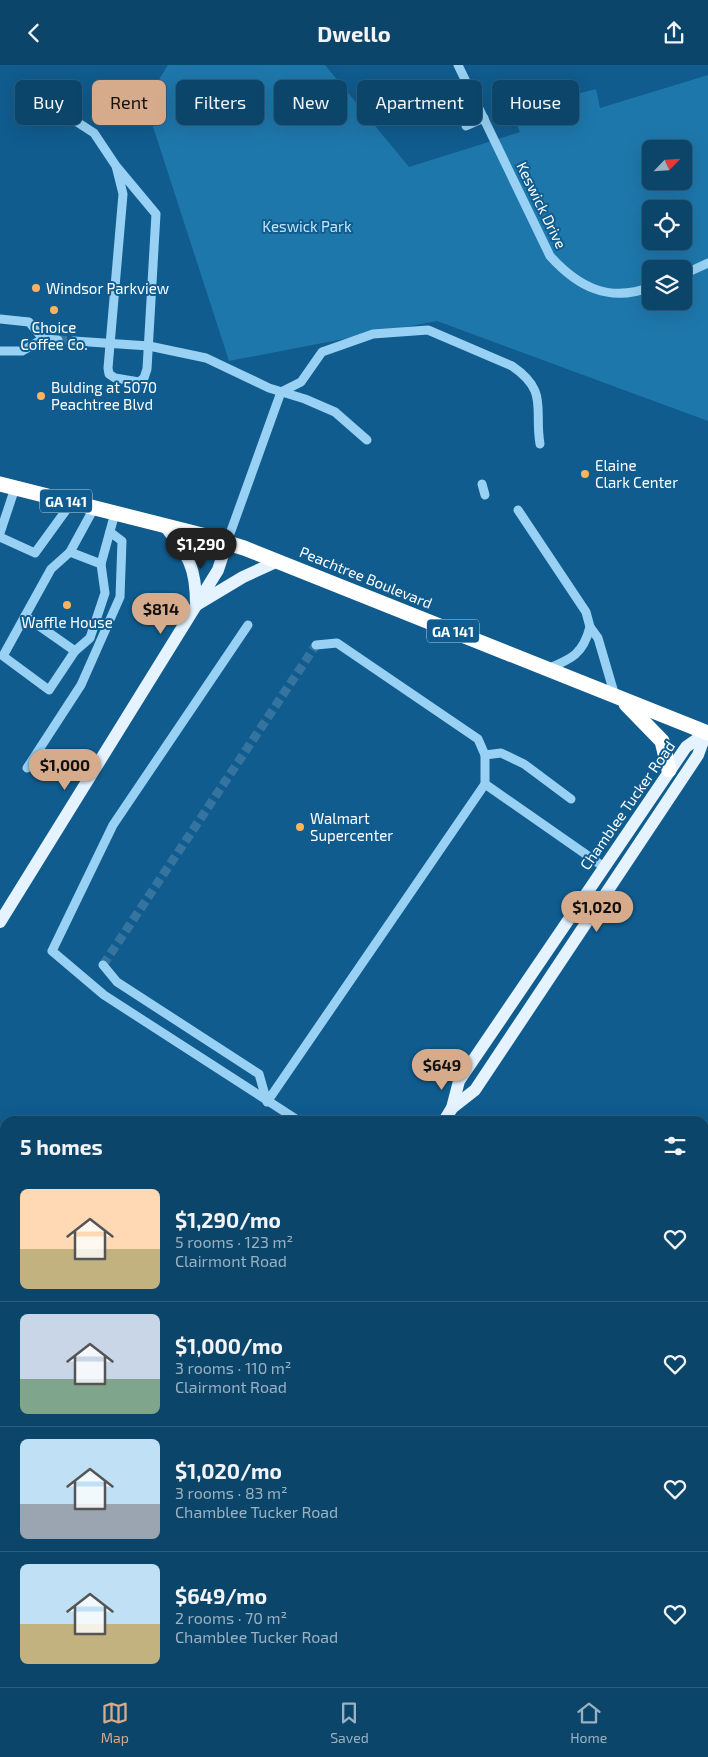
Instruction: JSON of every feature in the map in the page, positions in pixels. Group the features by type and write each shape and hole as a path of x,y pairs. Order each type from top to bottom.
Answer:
{"highway":[{"name":"Peachtree Boulevard","path":"0,484 227,542 707,731"},
{"path":"617,697 662,741 669,770"}],"main road":[{"path":"164,525 187,555 193,569 194,607"},
{"path":"0,922 221,563 227,542"},
{"path":"194,607 242,577 278,561"},
{"name":"Chamblee Tucker Road","path":"452,1109 459,1081 669,770 686,747 707,731"},
{"name":"Chamblee Tucker Road","path":"447,1116 452,1109 475,1090 698,755 707,731"}],"street":[{"name":"Keswick Drive","path":"458,65 550,256 566,274 588,287 608,294 642,288"},
{"path":"466,126 484,118"},
{"path":"82,125 94,133 116,166 156,214 147,369 144,378 139,382 115,378 109,374 109,342 123,194 116,166"},
{"path":"692,270 708,263"},
{"path":"0,319 29,322 44,339"},
{"path":"227,542 280,393 301,382 322,352 373,333 428,330 512,366 524,374 539,400 538,432 540,445"},
{"path":"0,351 22,351 44,339 58,340"},
{"path":"74,341 149,346 206,358 280,393 305,399 335,412 367,440"},
{"path":"482,483 485,495"},
{"path":"15,488 0,535 35,553 72,503"},
{"path":"94,508 70,552 51,569 4,657 49,690 75,651 90,638 105,593 102,564 115,513"},
{"path":"518,510 586,612 590,627 598,637 617,697"},
{"path":"27,768 81,685 120,597 122,541 110,533"},
{"path":"70,552 102,564"},
{"path":"25,617 75,651"},
{"path":"248,625 113,825 52,951 104,995 291,1116"},
{"path":"546,669 565,662 580,652 590,627"},
{"path":"267,1102 485,784 485,755 478,739 337,643 316,645"},
{"path":"485,755 501,753 524,764 571,799"},
{"path":"485,784 604,867"},
{"path":"103,965 117,982 259,1075 267,1102"}],"green space":[{"name":"Keswick Park","path":"168,65 325,65 337,80 274,80 274,125 347,125 347,92 357,104 357,125 374,125 409,167 520,132 517,125 579,125 579,93 596,89 600,108 708,75 708,421 437,321 229,361 152,125 166,125 166,80 159,80"}],"tunnel":[{"path":"58,340 74,341"},
{"path":"103,965 316,645"}],"place":[{"name":"Windsor Parkview","path":"36,288"},
{"name":"Choice Coffee Co.","path":"54,310"},
{"name":"Bulding at 5070 Peachtree Blvd","path":"41,396"},
{"name":"Elaine Clark Center","path":"585,474"},
{"name":"Waffle House","path":"67,605"},
{"name":"Walmart Supercenter","path":"300,827"}]}
